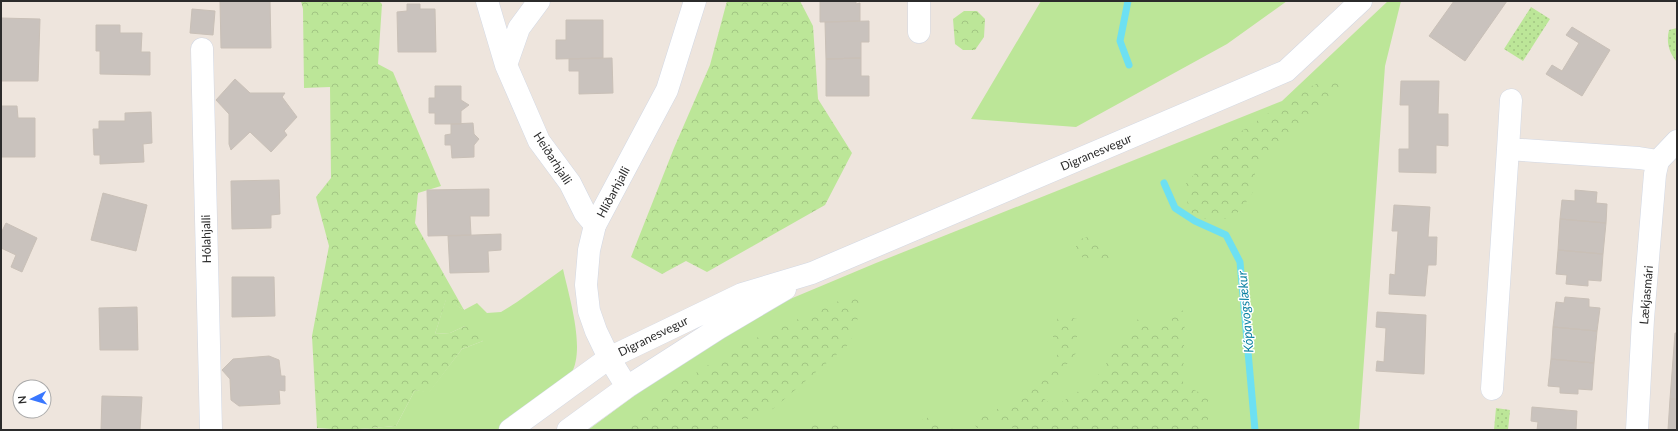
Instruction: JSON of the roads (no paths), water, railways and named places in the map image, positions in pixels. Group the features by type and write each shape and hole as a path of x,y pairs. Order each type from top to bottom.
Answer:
{"street":[{"name":"Heiðarhjalli","path":"487,1 506,65 539,141 570,183 585,213 595,225"},
{"path":"506,65 520,28 539,1"},
{"name":"Hlíðarhjalli","path":"627,387 609,358 592,317 586,285 589,250 595,225 667,90 695,1"},
{"path":"919,1 919,32"},
{"name":"Digranesvegur","path":"510,430 609,358 742,294 812,273 1286,71 1360,1"},
{"name":"Hólahjalli","path":"202,49 211,430"},
{"path":"1492,389 1510,100"},
{"name":"Lækjasmári","path":"1637,430 1643,319 1655,174 1658,161 1673,143 1677,141"},
{"path":"1508,149 1639,158 1658,161"},
{"name":"Digranesvegur","path":"568,430 627,387 719,328 812,273"}],"waterway":[{"name":"Kópavogslækur","path":"1128,1 1120,41 1129,65"},
{"name":"Kópavogslækur","path":"1164,183 1175,208 1195,221 1226,235 1240,262 1255,430"}]}
